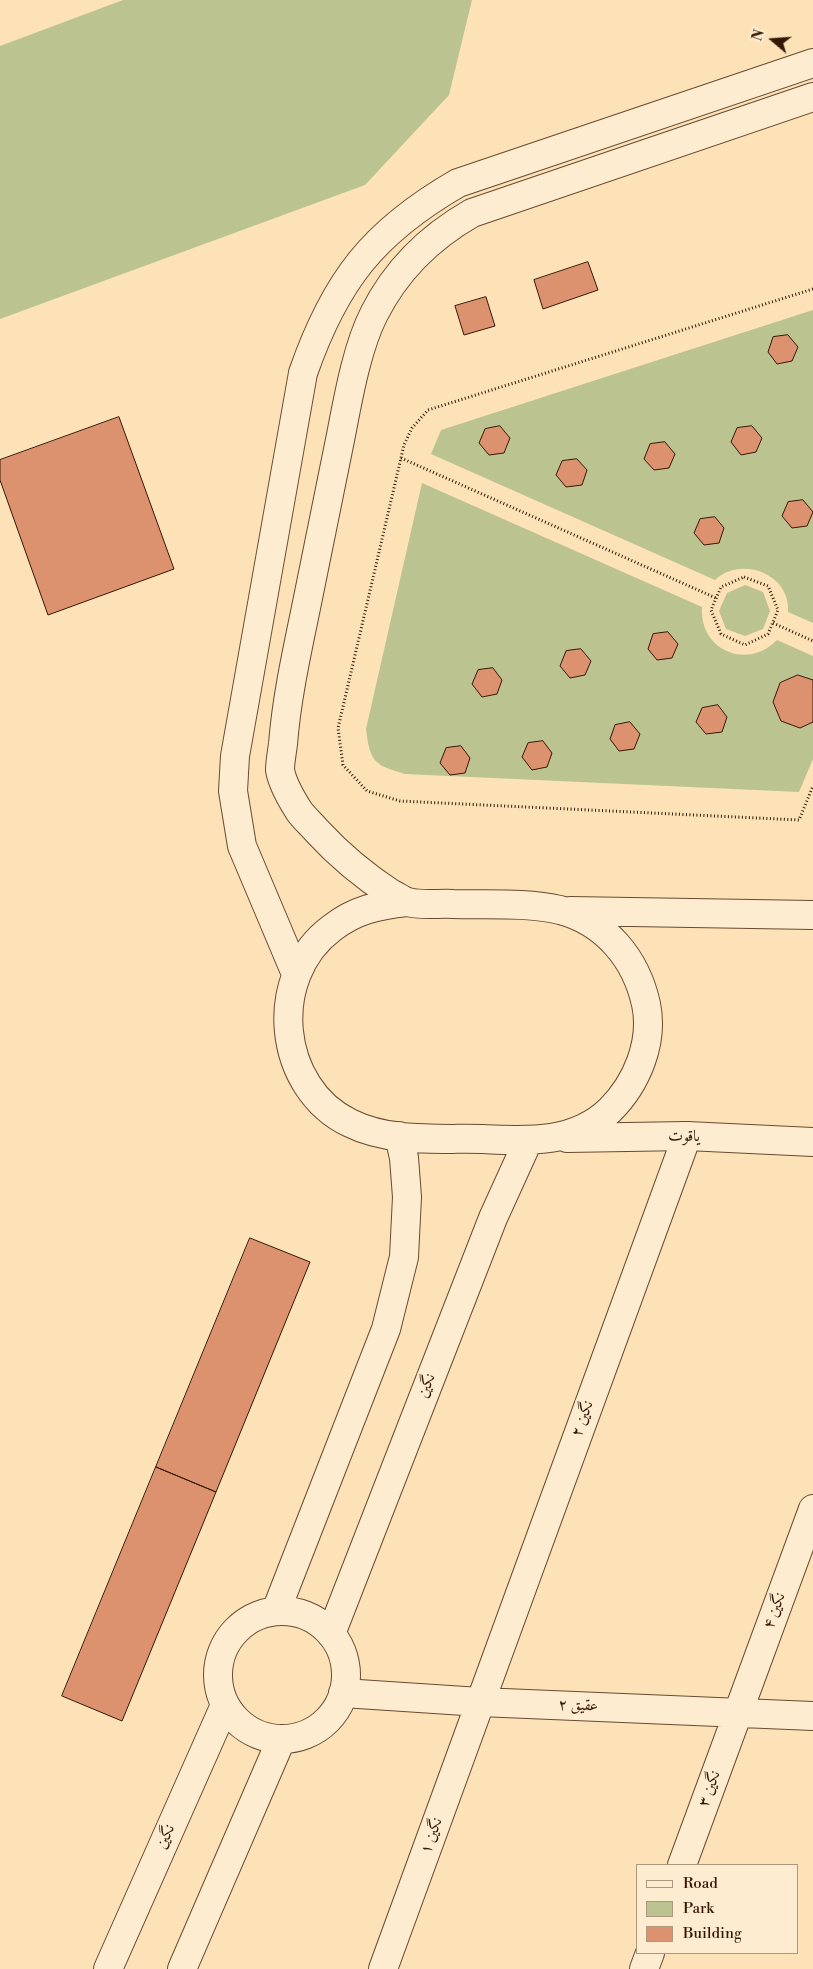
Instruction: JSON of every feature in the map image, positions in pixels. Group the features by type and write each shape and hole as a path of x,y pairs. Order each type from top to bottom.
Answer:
{"street":[{"path":"296,974 242,846 234,791 236,756 304,373 316,338 332,304 352,272 374,245 421,206 458,183 813,63"},
{"path":"407,902 370,880 339,854 300,812 280,773 285,712 350,389 372,316 404,267 445,228 472,213 813,97"},
{"path":"563,911 589,922 612,938 630,960 642,985 648,1013 646,1041 639,1068 625,1093 606,1114 582,1129 555,1138 528,1140 399,1136 372,1132 346,1122 324,1105 305,1083 293,1058 287,1030 288,1002 296,974 310,950 329,930 353,914 380,905 407,902 536,906 563,911 813,915"},
{"path":"276,1612 386,1329 404,1257 407,1197 404,1158 399,1136"},
{"name":"یاقوت","path":"555,1138 687,1136 813,1142"},
{"name":"نگین ۲","path":"480,1702 687,1136"},
{"name":"نگین","path":"331,1634 493,1218 528,1140"},
{"name":"نگین ۴","path":"738,1713 813,1509"},
{"path":"276,1612 292,1612 320,1623 331,1634 345,1662 346,1677 343,1693 335,1712 320,1727 301,1736 280,1740 264,1737 248,1730 235,1719 225,1705 219,1685 218,1664 226,1644 238,1628 256,1616 276,1612"},
{"name":"عقیق ۲","path":"343,1693 480,1702 813,1716"},
{"name":"نگین ۱","path":"383,1969 480,1702"},
{"name":"نگین","path":"108,1969 225,1705"},
{"name":"نگین ۳","path":"682,1864 738,1713"},
{"path":"182,1969 280,1740"},
{"path":"644,1969 650,1954"}],"path":[{"path":"813,289 428,410 412,428 404,445 338,728 343,765 367,791 400,801 799,820 813,786"},
{"path":"401,458 716,598"},
{"path":"744,577 768,586 778,610 768,634 745,644 721,634 711,610 716,598 721,587 744,577"},
{"path":"773,624 813,641"}],"green space":[{"path":"123,0 472,0 449,95 365,185 0,319 0,46"},
{"path":"813,310 813,623 788,612 787,599 782,587 762,572 738,569 726,573 715,580 431,454 441,430"},
{"path":"422,483 702,607 703,622 708,635 717,645 727,651 739,655 752,654 765,649 777,640 813,656 813,759 799,792 405,774 380,765 369,749 366,729"},
{"path":"745,585 763,592 770,611 763,629 745,636 726,629 719,611 727,593"}],"building":[{"path":"588,262 598,290 543,309 534,280"},
{"path":"486,297 495,326 464,335 455,306"},
{"path":"788,335 798,347 792,361 777,364 768,352 773,337"},
{"path":"119,417 174,569 48,615 0,480 0,460"},
{"path":"500,426 510,438 504,453 489,455 479,443 485,429"},
{"path":"752,426 762,438 756,452 741,455 731,442 737,428"},
{"path":"665,442 675,454 669,468 654,470 644,459 650,444"},
{"path":"577,459 587,470 582,485 566,487 556,475 562,461"},
{"path":"803,500 813,512 807,526 792,528 782,516 788,502"},
{"path":"715,517 724,528 719,543 704,545 694,533 700,519"},
{"path":"668,632 678,644 672,658 657,660 648,649 653,634"},
{"path":"581,649 591,661 585,675 570,678 560,666 566,651"},
{"path":"493,668 502,680 497,694 482,697 472,684 478,670"},
{"path":"798,675 813,680 813,722 800,728 781,721 773,702 780,683"},
{"path":"718,705 727,717 722,732 706,734 696,722 702,708"},
{"path":"630,722 640,734 634,749 619,751 610,739 615,725"},
{"path":"543,741 552,753 547,767 532,770 522,757 528,743"},
{"path":"461,746 470,758 465,773 450,775 440,763 446,748"},
{"path":"250,1238 310,1262 216,1492 156,1467"},
{"path":"156,1467 216,1492 122,1721 62,1696"}]}
